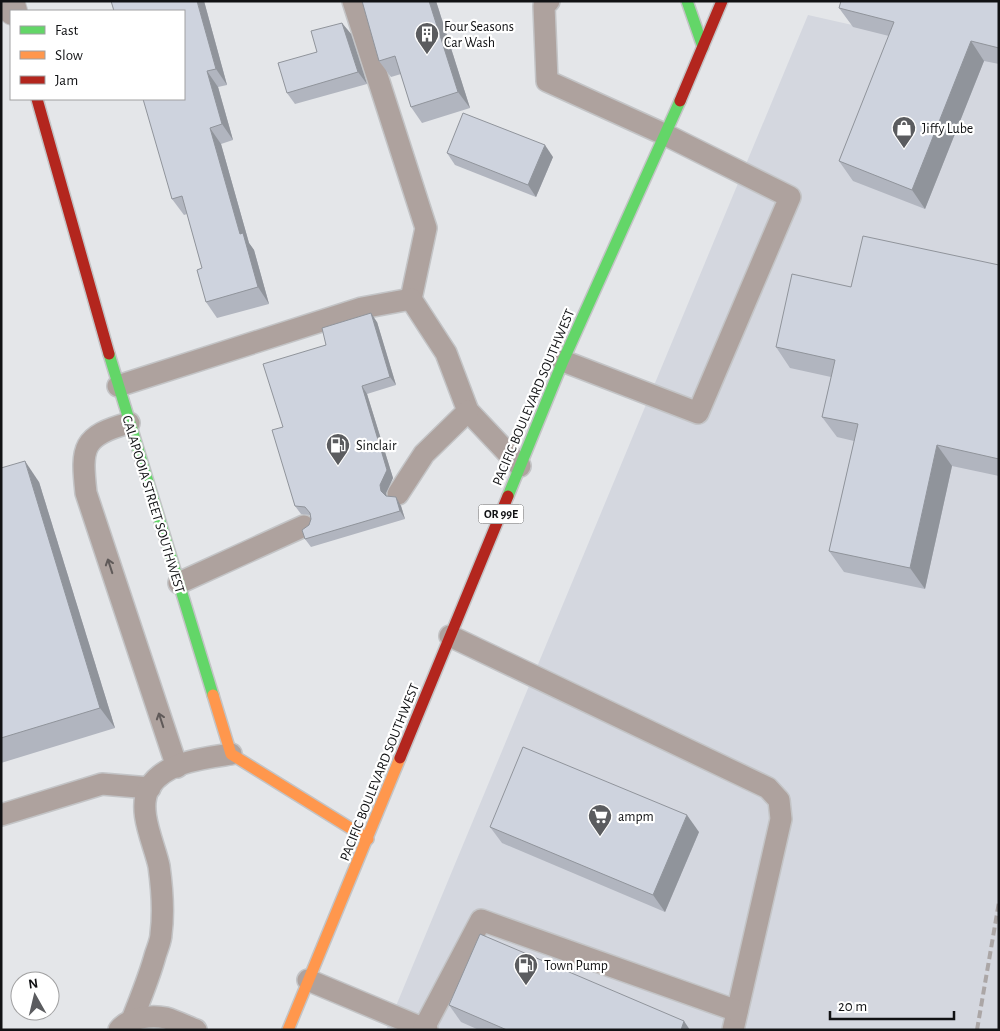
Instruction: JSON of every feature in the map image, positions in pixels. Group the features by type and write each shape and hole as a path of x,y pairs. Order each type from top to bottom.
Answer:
{"main road":[{"path":"686,1 703,47"},
{"name":"PACIFIC BOULEVARD SOUTHWEST","path":"288,1030 563,361 666,135 722,1"},
{"name":"CALAPOOIA STREET SOUTHWEST","path":"37,100 129,424 231,754"},
{"path":"231,754 368,839"}],"lane":[{"path":"353,1 426,228 411,299 446,353 468,410 520,466"},
{"path":"549,1 544,6 547,81 666,135 790,197 698,413 563,361"},
{"path":"118,386 362,308 411,299"},
{"path":"398,494 424,454 468,410"},
{"path":"129,424 111,428 92,438 85,450 83,467 86,493 177,767"},
{"path":"178,583 304,526"},
{"path":"308,980 425,1029 481,920 735,1021 781,819 779,800 768,788 450,636"},
{"path":"125,1025 150,974 161,935 162,889 145,803 150,788 164,772 190,761 231,754"},
{"path":"1,815 102,784 150,788"},
{"path":"125,1025 150,1017 166,1018 196,1030"}],"shaded area":[{"path":"808,15 999,58 999,1030 386,1030"}],"building":[{"path":"111,1 197,1 216,69 207,71 222,124 210,128 240,234 243,233 258,287 206,302 197,270 202,268 182,196 172,199 143,100 185,100 185,10 114,10"},
{"name":"Four Seasons Car Wash","path":"362,1 429,1 458,92 411,107 395,56 379,61"},
{"path":"841,1 999,1 999,48 971,41 912,190 839,161 894,22 839,8"},
{"path":"342,23 358,72 287,93 278,63 317,52 311,31"},
{"path":"463,113 545,145 528,185 447,153"},
{"path":"863,236 999,265 999,459 937,445 910,568 829,551 858,424 822,417 835,360 776,347 792,274 851,287"},
{"path":"371,313 390,377 362,386 387,470 380,485 381,491 386,496 396,497 400,511 305,539 302,530 309,525 310,513 305,507 295,506 272,430 283,427 263,364 326,345 322,328"},
{"path":"25,461 100,708 1,738 1,468"},
{"name":"ampm","path":"523,747 687,815 653,895 490,827"},
{"name":"Town Pump","path":"480,934 684,1021 681,1030 507,1030 449,1005"}],"railway":[{"path":"977,1030 999,902"}],"traffic: fast":[{"path":"687,1 703,47"},
{"path":"508,496 563,361 680,101"},
{"path":"109,354 213,695"}],"traffic: slow":[{"path":"213,695 231,754 368,839"},
{"path":"288,1030 400,758"}],"traffic: jam":[{"path":"680,101 722,1"},
{"path":"37,100 109,354"},
{"path":"400,758 508,496"}],"place":[{"name":"Four Seasons Car Wash","path":"427,55"},
{"name":"Jiffy Lube","path":"904,149"},
{"name":"Sinclair","path":"338,466"},
{"name":"ampm","path":"600,837"},
{"name":"Town Pump","path":"526,986"}]}
